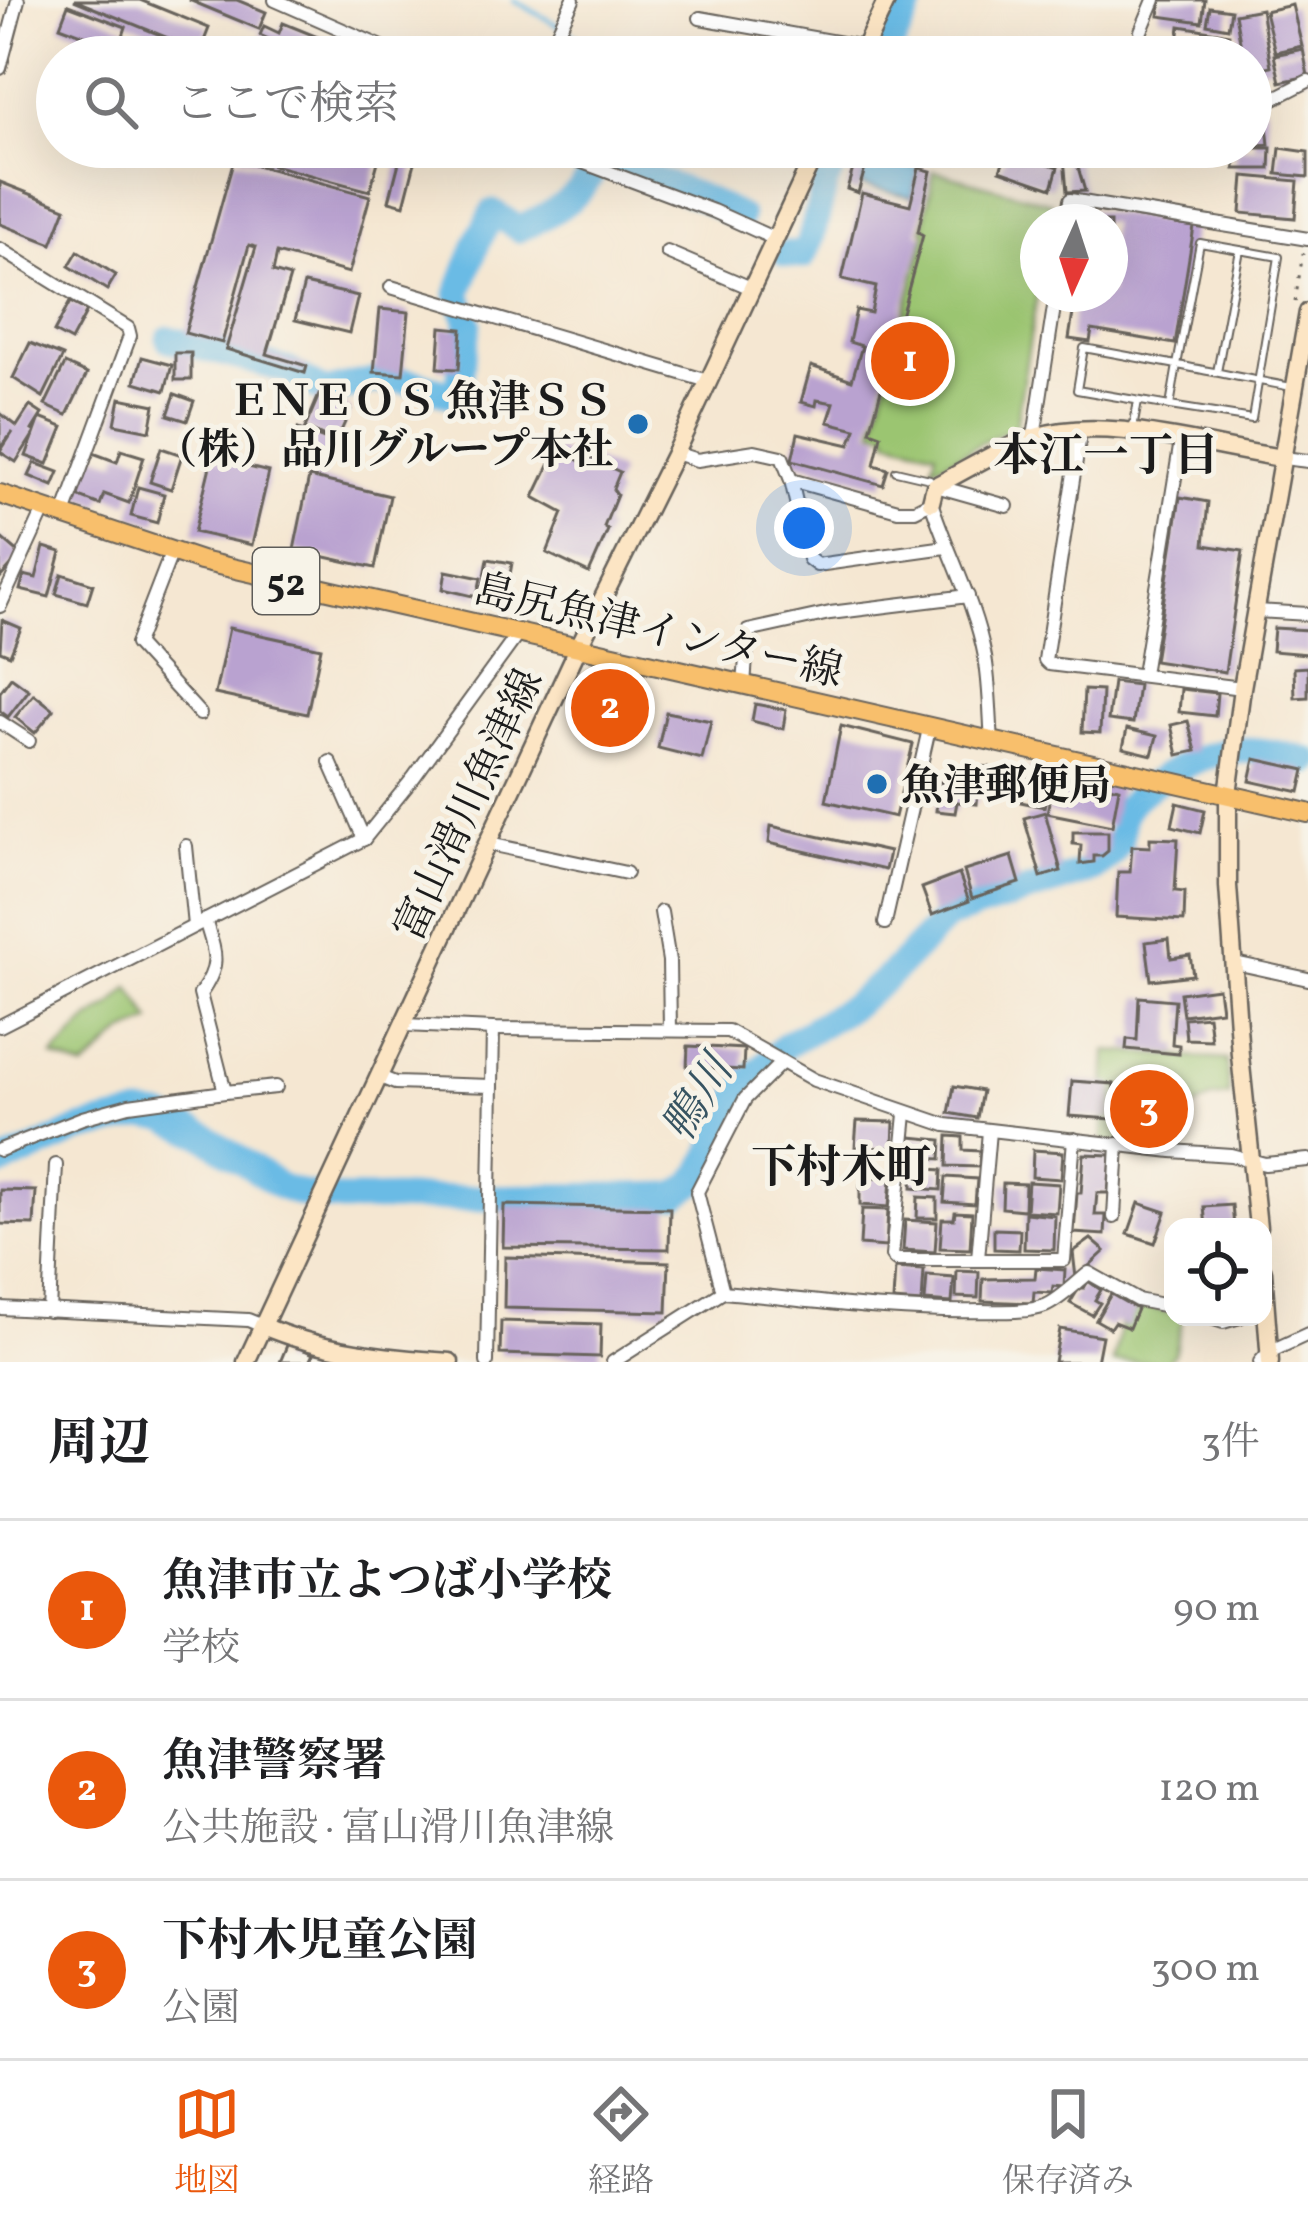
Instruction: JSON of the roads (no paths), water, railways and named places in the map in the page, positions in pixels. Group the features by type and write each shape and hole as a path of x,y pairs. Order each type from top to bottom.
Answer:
{"main road":[{"name":"島尻魚津インター線","path":"0,494 200,561 1308,813"}],"street":[{"path":"0,68 18,0"},
{"path":"275,0 357,36"},
{"path":"556,36 573,0"},
{"path":"870,36 887,0"},
{"path":"1141,31 1154,0"},
{"path":"700,18 786,36"},
{"path":"1272,99 1308,81"},
{"path":"597,168 775,239"},
{"name":"富山滑川魚津線","path":"246,1362 579,646 808,168"},
{"path":"1128,210 1308,239"},
{"path":"0,249 128,328 130,336 54,513 0,606"},
{"path":"667,252 752,288"},
{"path":"391,287 708,381"},
{"path":"1034,437 1053,312"},
{"path":"1257,1218 1228,886 1228,794 1308,312"},
{"path":"1082,428 1045,660 1242,688"},
{"path":"791,480 915,510 933,494 1034,437 1082,428 1308,461"},
{"path":"1143,674 1181,441"},
{"path":"675,453 697,460 755,451 782,458 809,559 817,565 946,547"},
{"path":"933,494 1007,506"},
{"path":"933,494 946,547 968,596 985,656 992,743"},
{"path":"172,551 136,644 200,714"},
{"path":"744,685 748,632 830,613 968,596"},
{"path":"1257,611 1308,614"},
{"path":"0,1026 364,839 518,634"},
{"path":"0,722 28,742"},
{"path":"884,923 929,728"},
{"path":"330,762 364,839"},
{"path":"489,844 626,873"},
{"path":"186,846 200,923 217,961 200,994 225,1092"},
{"path":"661,912 669,962 670,1030"},
{"path":"1235,964 1308,980"},
{"path":"404,1025 728,1031 814,1080 946,1126 1231,1155 1265,1164 1308,1160"},
{"path":"487,1362 493,1029"},
{"path":"723,1292 697,1192 745,1099 782,1062"},
{"path":"380,1077 395,1083 492,1086"},
{"path":"0,1150 129,1105 276,1087"},
{"path":"906,1114 892,1256 896,1260 1064,1260 1074,1139"},
{"path":"978,1259 989,1131"},
{"path":"1114,1217 1118,1144"},
{"path":"49,1311 56,1165"},
{"path":"614,1362 723,1292 861,1308 1008,1311 1045,1306 1089,1273 1137,1300 1164,1305"},
{"path":"0,1308 248,1320 280,1334 383,1358 450,1362"},
{"path":"1265,1326 1266,1359 1308,1334"}],"lane":[{"path":"1170,406 1177,365 1200,243 1279,257 1259,380 1252,419 1170,406 1077,390 1084,348 1177,365 1217,372 1259,380 1295,387"},
{"path":"1217,372 1240,250"},
{"path":"1133,433 1138,400"},
{"path":"896,471 930,479 933,494"}],"water":[{"path":"865,168 919,168 912,197 860,185"}],"waterway":[{"path":"514,0 576,36"},
{"path":"896,36 913,0"},
{"path":"169,339 287,370 325,392 400,380 447,394 458,388 469,323 458,294 493,212 519,229 576,194 594,168"},
{"path":"623,168 740,217"},
{"path":"786,254 803,256 833,168"},
{"name":"鴨川","path":"0,1165 80,1130 143,1116 164,1118 205,1136 281,1187 340,1200 677,1195 704,1169 743,1086 787,1044 852,1006 887,978 947,917 1093,870 1117,845 1123,815 1132,801 1194,761 1247,750 1308,761"}],"place":[{"name":"魚津市立よつば小学校","path":"910,361"},
{"name":"ＥＮＥＯＳ 魚津ＳＳ （株）品川グループ本社","path":"638,424"},
{"name":"魚津警察署","path":"610,708"},
{"name":"魚津郵便局","path":"877,784"},
{"name":"下村木児童公園","path":"1149,1109"}],"district":[{"name":"本江一丁目","path":"1106,454"},
{"name":"下村木町","path":"841,1166"}]}
